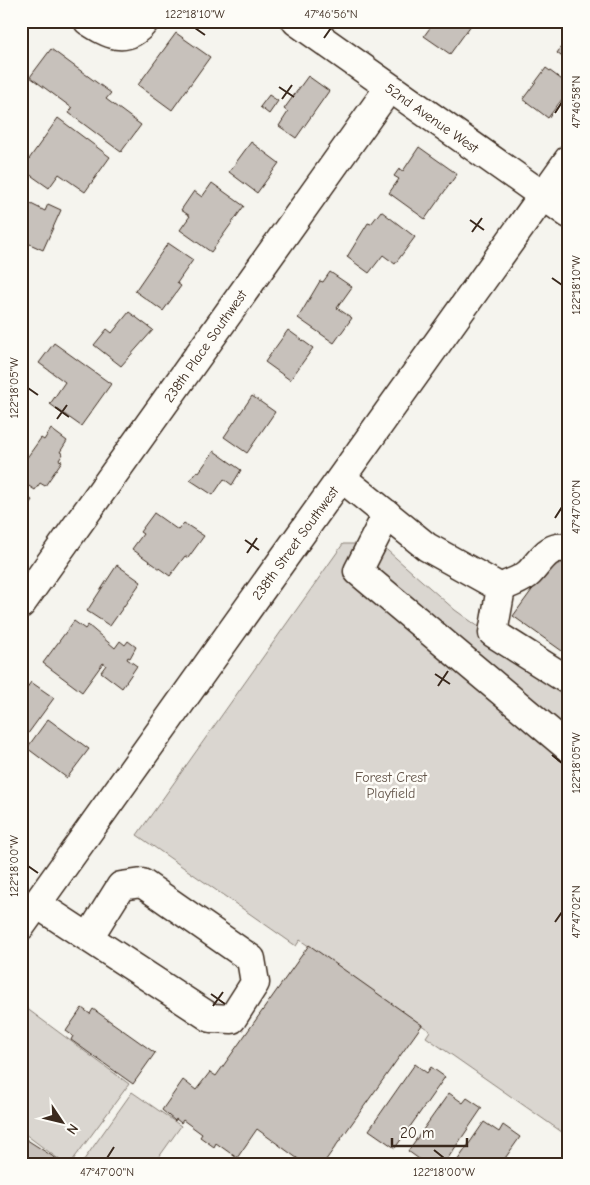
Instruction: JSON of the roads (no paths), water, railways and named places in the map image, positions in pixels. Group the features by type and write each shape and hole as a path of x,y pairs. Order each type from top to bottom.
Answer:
{"street":[{"path":"88,21 110,35 126,34 140,27 144,21"},
{"name":"52nd Avenue West","path":"296,21 569,214"},
{"name":"238th Place Southwest","path":"21,604 389,88"},
{"name":"238th Street Southwest","path":"21,926 569,159"},
{"path":"342,478 427,547 501,588"},
{"path":"387,514 358,571 569,748"},
{"path":"501,588 527,575 546,552 561,547 569,550"},
{"path":"501,588 493,633 569,681"},
{"path":"37,904 211,1018 232,1019 255,983 251,959 142,884 120,886 88,937"}],"park label":[{"name":"Forest Crest Playfield","path":"391,786"}]}
